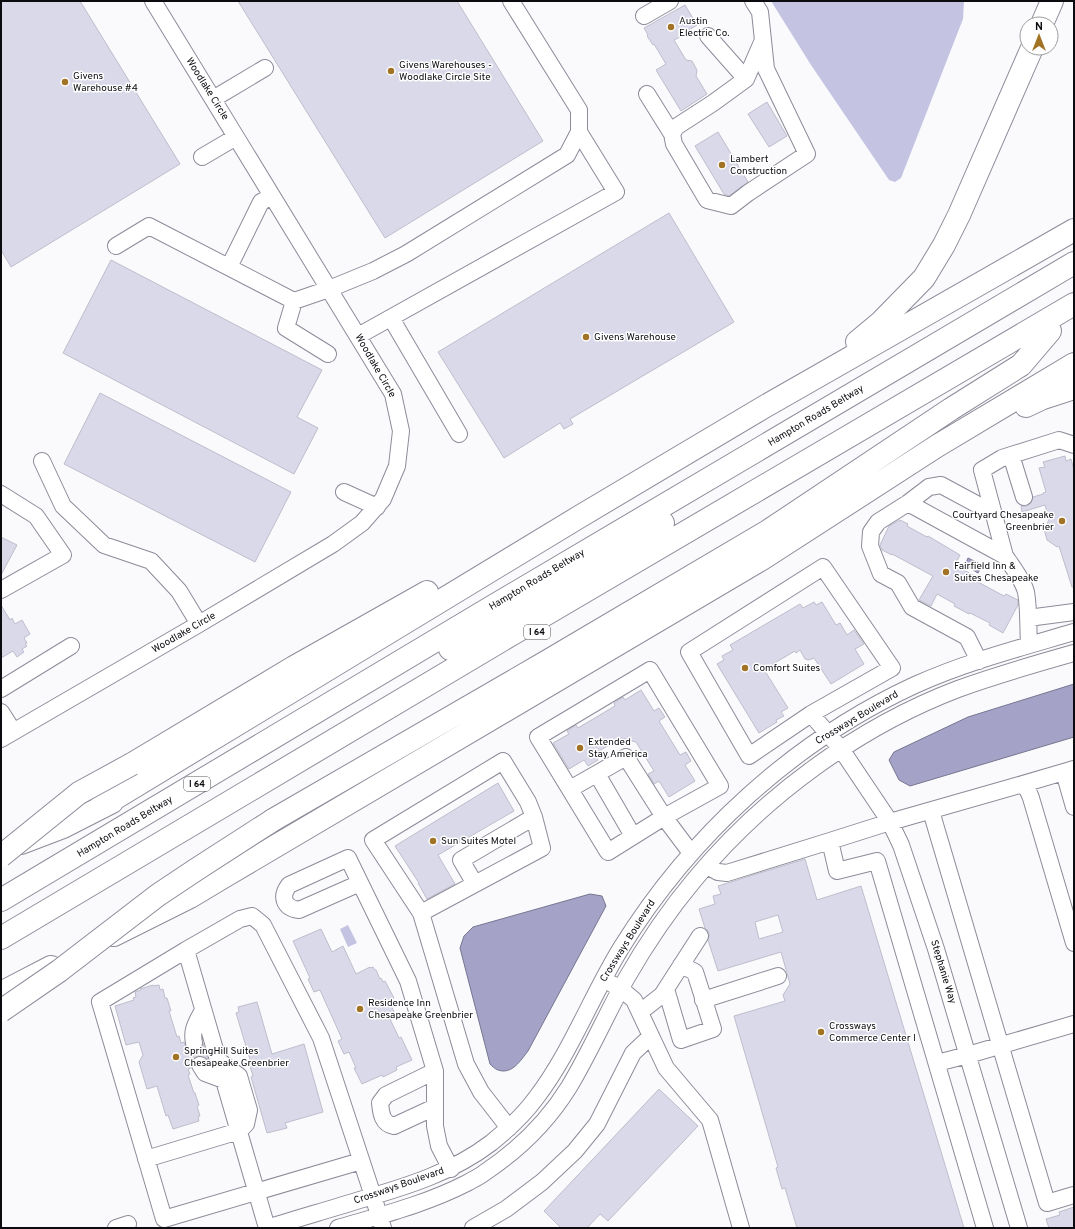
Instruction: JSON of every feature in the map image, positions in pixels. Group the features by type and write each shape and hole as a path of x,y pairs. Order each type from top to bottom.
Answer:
{"highway":[{"path":"1045,16 1052,1"},
{"path":"764,407 839,357 881,322 924,278 944,245 959,215 1029,56"},
{"path":"99,808 579,517 764,407 1074,230"},
{"name":"Hampton Roads Beltway","path":"1,900 495,605 1074,263"},
{"path":"1,916 1074,280"},
{"path":"1,938 514,633 1074,304"},
{"name":"I 64","path":"1,950 478,667 1074,317"},
{"path":"1,1011 59,971 197,868 273,820 768,531 1021,365 1050,331"},
{"path":"1,993 184,900 226,876 762,559 937,446 1074,364"},
{"path":"937,446 1043,398 1074,388"},
{"path":"1,856 80,793 132,764 294,667 452,578 579,517"},
{"path":"1,850 63,827 225,745 392,667"}],"street":[{"name":"Woodlake Circle","path":"7,735 199,624 333,544 362,523 383,500 397,466 401,432 393,394 153,1"},
{"path":"116,246 149,226 294,301 329,289 373,271 406,254 567,154 579,132 579,110 511,1"},
{"path":"644,16 670,1"},
{"path":"647,94 672,134 674,144 707,200 731,206 807,154 766,69 760,12 753,1"},
{"path":"708,36 746,79"},
{"path":"672,134 676,127 746,79 763,40"},
{"path":"213,99 265,68"},
{"path":"358,336 616,192 579,132"},
{"path":"202,157 236,137"},
{"path":"228,267 261,202 272,196"},
{"path":"294,301 286,328 328,354"},
{"path":"391,318 460,434"},
{"path":"1029,646 1025,590 1014,568 1005,556 982,470 1002,458 1059,440 1074,445"},
{"path":"1011,455 1024,497"},
{"path":"42,461 63,506 104,545 151,561 180,591 199,624"},
{"path":"979,661 967,637 912,607 898,583 881,574 870,546 871,532 878,522 908,503 929,487 941,485 993,513"},
{"path":"344,492 376,507"},
{"path":"1,494 36,516 63,555 1,590"},
{"path":"908,503 1005,556"},
{"path":"823,567 892,668 811,714 749,756 689,652 823,567"},
{"path":"1028,618 1074,612"},
{"name":"Crossways Boulevard","path":"267,1228 422,1181 451,1169 491,1143 509,1128 535,1100 558,1065 603,980 636,924 659,892 691,853 725,817 789,762 828,734 874,706 915,685 979,661 1074,632"},
{"path":"1,689 70,646"},
{"name":"Crossways Boulevard","path":"338,1228 381,1222 412,1206 448,1192 483,1174 515,1150 545,1120 568,1088 647,944 682,896 718,852 781,793 840,749 884,724 924,704 986,679 1074,653"},
{"path":"650,670 720,786 664,817 608,852 538,737 650,670"},
{"path":"1,712 7,735"},
{"name":"Stephanie Way","path":"811,714 840,749 890,822 901,845 936,949 1019,1228"},
{"path":"570,789 626,757 664,817 691,853"},
{"path":"422,913 542,848 534,817 528,802 503,761 374,840 422,913 466,1064 481,1092 509,1128"},
{"path":"707,866 718,872 728,873 890,822 1069,771 1074,807"},
{"path":"597,774 633,836"},
{"path":"1016,786 1024,786 1028,790 1031,798 1074,943"},
{"path":"931,811 1047,1203 1074,1194"},
{"path":"475,884 460,860 534,817"},
{"path":"830,841 837,871 877,861 985,1228"},
{"path":"360,883 408,982 435,1071 435,1126 439,1146 451,1169"},
{"path":"361,1161 164,1219 100,1002 240,919 252,916 263,925 321,1038 374,1196 381,1222"},
{"path":"640,1012 662,995 700,936"},
{"path":"186,950 267,1228"},
{"path":"666,989 681,1040 713,1029 694,972 682,965"},
{"path":"703,1000 778,976"},
{"path":"603,980 621,989 634,1000 666,1068 710,1120 741,1228"},
{"path":"194,1042 192,1035 194,1027 203,1010"},
{"path":"937,1063 1074,1024"},
{"path":"473,1228 506,1209 542,1182 575,1151 597,1124 633,1053 651,1036"},
{"path":"146,1159 239,1131 246,1124 249,1110 239,1076 218,1060"},
{"path":"200,1065 205,1073 224,1080"},
{"path":"435,1071 386,1095 380,1103 380,1112 384,1120 388,1124 394,1126 435,1107"}],"shaded area":[{"path":"771,1 964,1 963,19 901,178 895,182 889,180 811,65"},
{"path":"968,558 982,565 978,573 965,565"},
{"path":"1074,684 1074,737 910,786 899,780 889,760 894,752 968,717"},
{"path":"590,894 602,896 606,906 528,1051 512,1069 503,1071 497,1070 490,1064 460,948 464,936 473,927"},
{"path":"348,925 357,943 348,947 340,929"}],"building":[{"name":"Givens Warehouse #4","path":"1,1 80,1 180,164 11,267 1,250"},
{"name":"Givens Warehouses - Woodlake Circle Site","path":"238,1 457,1 543,141 385,238"},
{"path":"685,5 697,25 674,40 686,60 692,61 697,70 696,76 707,94 681,111 656,70 666,64 654,44 653,45 647,36 648,35 644,28"},
{"path":"767,102 787,136 769,147 748,114"},
{"name":"Lambert Construction","path":"718,132 748,182 729,196 724,194 695,146"},
{"name":"Givens Warehouse","path":"669,213 734,322 570,419 573,424 564,429 560,423 504,458 438,352"},
{"path":"111,260 322,370 297,417 318,428 294,474 63,353"},
{"path":"100,393 291,492 255,562 64,464"},
{"name":"Courtyard Chesapeake Greenbrier","path":"1065,456 1066,461 1071,459 1074,470 1074,587 1072,587 1059,546 1057,547 1047,540 1044,529 1049,520 1045,505 1022,512 1021,506 1027,506 1031,503 1033,497 1046,492 1039,468 1045,467 1043,462"},
{"name":"Fairfield Inn & Suites Chesapeake","path":"900,520 908,524 907,526 927,537 928,536 960,555 955,565 980,579 978,582 1004,596 1006,594 1018,600 1018,605 1003,633 989,625 990,623 954,606 955,604 937,594 931,606 919,600 933,576 882,550 880,545 889,526"},
{"path":"1,537 17,545 1,575"},
{"name":"Comfort Suites","path":"814,602 816,605 822,602 836,625 840,623 847,635 854,630 864,644 855,649 864,664 831,684 814,658 809,660 805,659 800,650 796,653 795,651 773,664 774,666 765,671 788,708 781,712 784,716 759,733 717,664 724,660 722,656 733,650 730,645 800,604 803,608"},
{"path":"1,605 10,620 12,618 15,624 22,620 30,634 24,638 27,646 22,649 24,652 17,657 13,651 1,658"},
{"name":"Extended Stay America","path":"641,690 654,711 659,708 665,717 659,721 680,755 686,752 691,761 685,765 695,781 669,797 659,781 654,784 648,774 654,771 636,742 621,738 594,754 598,760 588,766 584,760 569,769 553,743 569,734 567,731 576,725 578,728 615,706 614,703 623,697 625,700"},
{"name":"Sun Suites Motel","path":"498,783 514,811 438,855 455,884 427,899 419,883 395,846"},
{"name":"Crossways Commerce Center I","path":"805,859 817,900 861,886 964,1228 797,1228 785,1188 782,1189 776,1168 778,1167 734,1016 785,1001 783,995 790,984 781,952 718,971 708,940 709,932 705,928 699,909 715,904 713,896 721,894 718,886","holes":["778,915 783,932 759,939 755,922"]},
{"name":"Residence Inn Chesapeake Greenbrier","path":"321,929 332,952 343,946 356,974 373,967 380,979 381,978 383,982 385,981 394,998 389,1001 396,1016 390,1019 412,1060 396,1067 397,1070 383,1077 382,1075 362,1084 354,1068 356,1068 349,1052 344,1054 338,1041 342,1039 320,990 314,992 308,979 310,978 293,941"},
{"name":"SpringHill Suites Chesapeake Greenbrier","path":"153,985 159,985 160,990 163,989 171,1011 169,1011 177,1037 179,1036 181,1043 184,1042 190,1052 195,1052 203,1047 203,1043 208,1060 204,1056 195,1057 191,1061 191,1068 188,1069 190,1074 188,1075 199,1105 197,1106 200,1116 198,1117 199,1121 173,1129 168,1115 166,1116 157,1086 147,1089 139,1062 143,1055 139,1042 126,1045 115,1006 134,1000 133,998 136,997 135,992"},
{"path":"257,1002 272,1054 304,1044 323,1112 285,1123 287,1128 267,1133 251,1077 253,1076 249,1063 251,1063 236,1013 239,1012 238,1007"},
{"path":"659,1089 698,1126 608,1221 600,1214 587,1228 561,1228 544,1211"},
{"path":"1074,1207 1074,1228 1049,1228 1046,1219 1060,1215 1059,1212"}],"tunnel":[{"path":"194,1043 200,1065"}],"place":[{"name":"Austin Electric Co.","path":"671,27"},
{"name":"Givens Warehouses - Woodlake Circle Site","path":"391,71"},
{"name":"Givens Warehouse #4","path":"65,82"},
{"name":"Lambert Construction","path":"722,165"},
{"name":"Givens Warehouse","path":"586,337"},
{"name":"Courtyard Chesapeake Greenbrier","path":"1062,521"},
{"name":"Fairfield Inn & Suites Chesapeake","path":"946,572"},
{"name":"Comfort Suites","path":"745,668"},
{"name":"Extended Stay America","path":"580,748"},
{"name":"Sun Suites Motel","path":"433,841"},
{"name":"Residence Inn Chesapeake Greenbrier","path":"360,1009"},
{"name":"Crossways Commerce Center I","path":"821,1032"},
{"name":"SpringHill Suites Chesapeake Greenbrier","path":"176,1057"}]}
